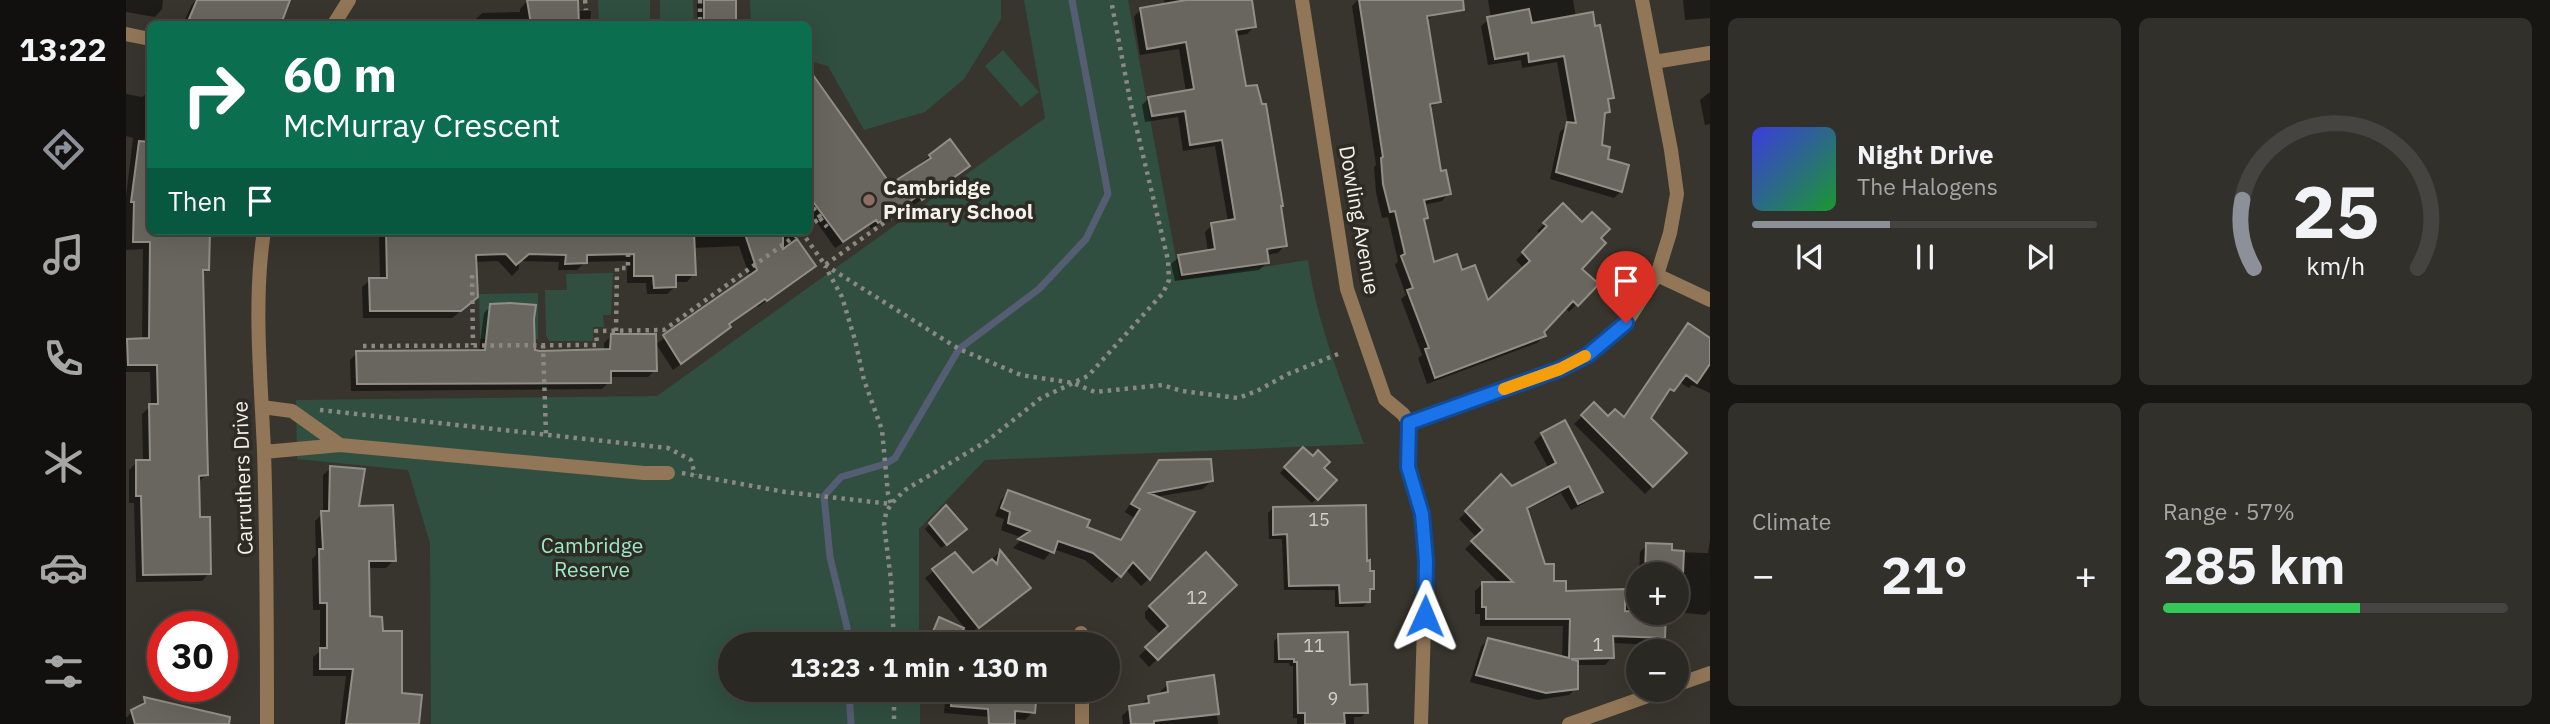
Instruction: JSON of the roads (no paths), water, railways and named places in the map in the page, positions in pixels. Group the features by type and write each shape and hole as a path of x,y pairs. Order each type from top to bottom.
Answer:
{"street":[{"path":"336,21 349,0"},
{"name":"Dowling Avenue","path":"1302,0 1347,289 1385,399 1404,414 1409,423"},
{"path":"1421,724 1426,561 1422,514 1408,467 1409,423 1560,369 1588,355 1626,323 1657,275 1670,233 1677,194 1642,0"},
{"path":"126,34 147,38"},
{"path":"1654,62 1710,53"},
{"name":"Carruthers Drive","path":"264,235 260,316 267,724"},
{"path":"1657,275 1710,300"},
{"path":"262,408 292,411 340,445"},
{"path":"264,452 340,445 644,474 668,473"},
{"path":"1689,680 1710,673"},
{"path":"1082,702 1082,724"},
{"path":"1569,724 1631,702"}],"waterway":[{"path":"847,632 830,557 824,496 841,477 885,464 895,458 959,349 1039,289 1086,239 1108,194 1072,0"},
{"path":"850,702 851,724"}],"place":[{"name":"Cambridge Primary School","path":"869,200"}],"park label":[{"name":"Cambridge Reserve","path":"592,558"}]}
